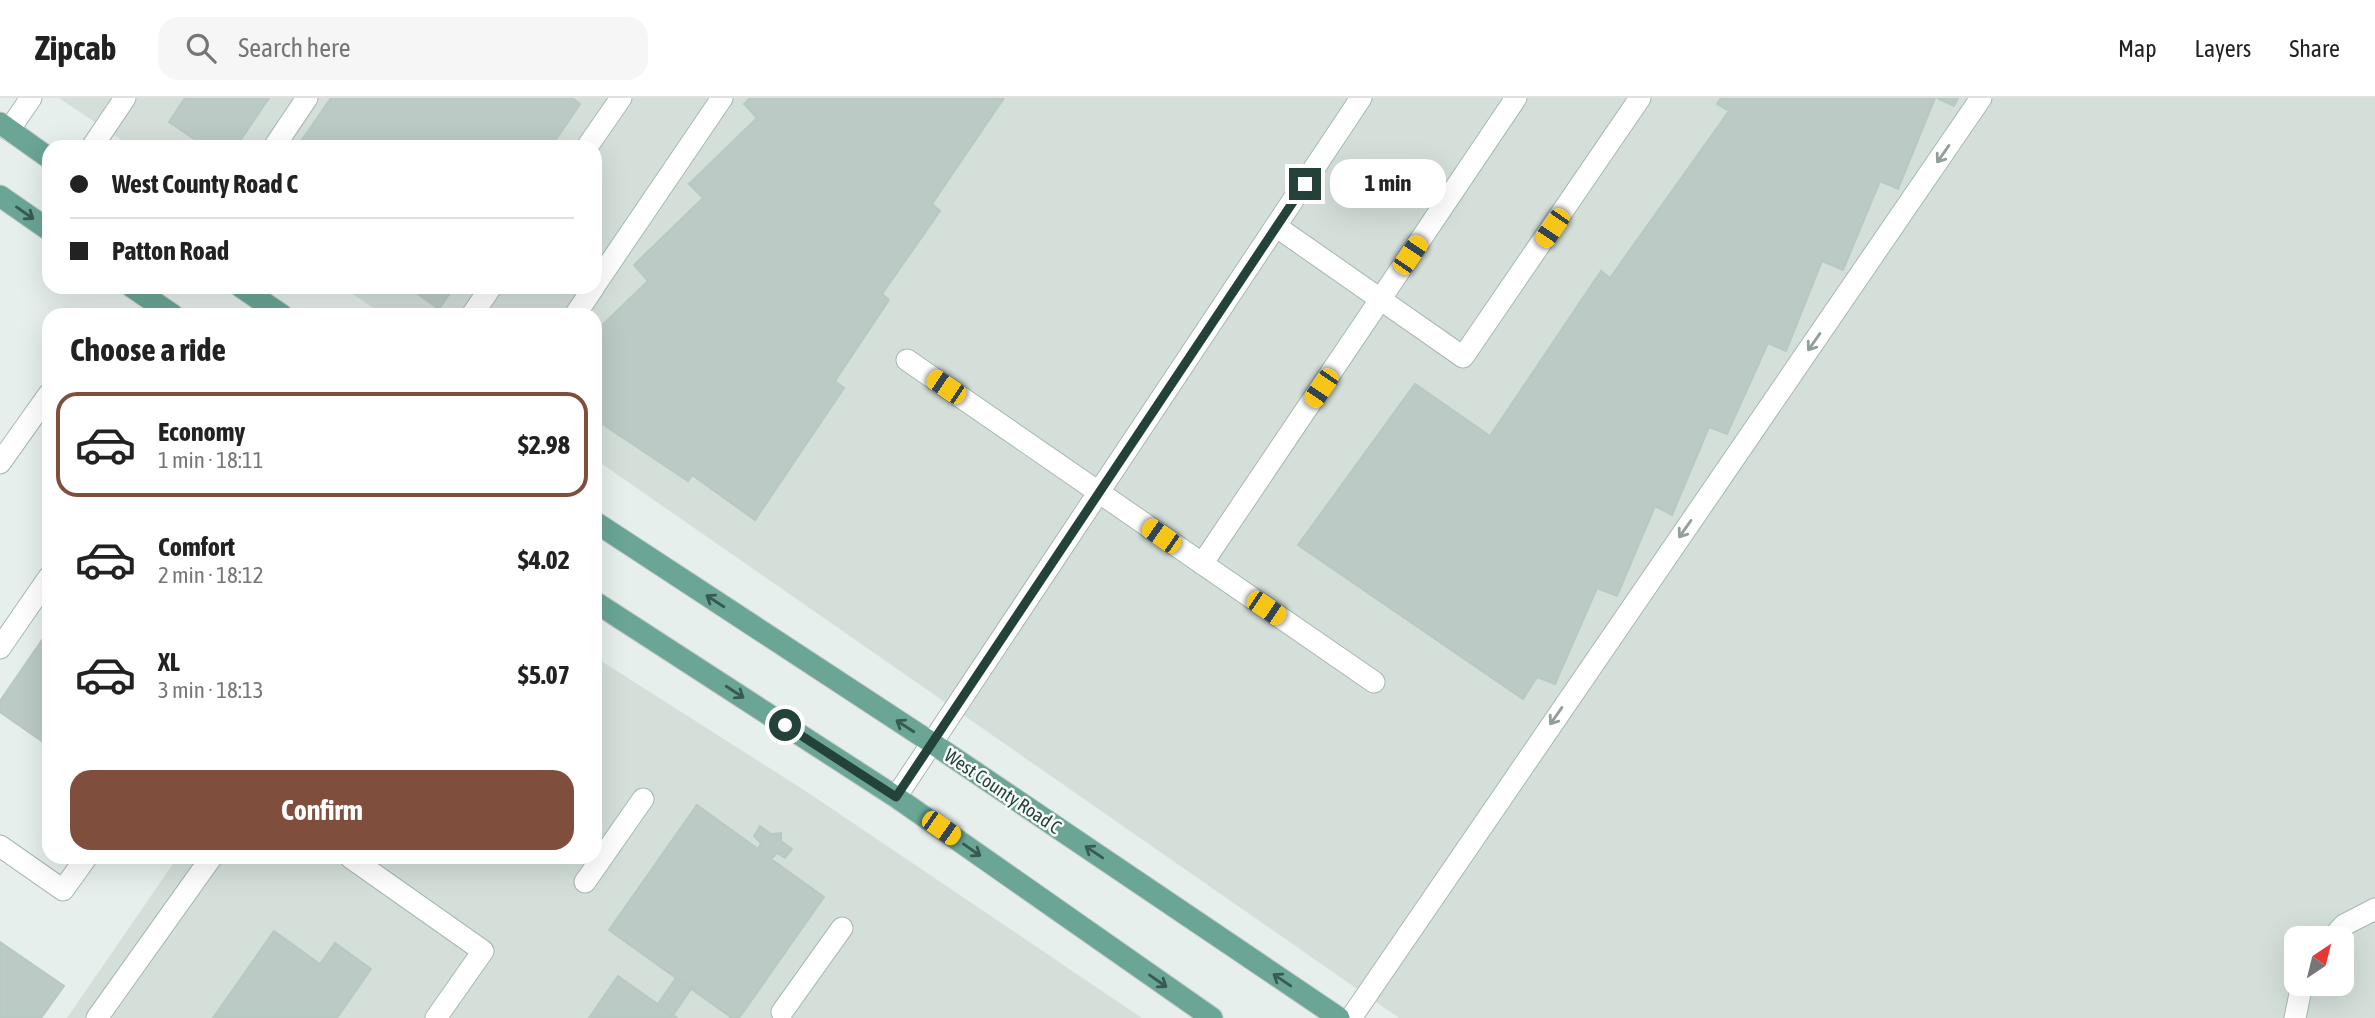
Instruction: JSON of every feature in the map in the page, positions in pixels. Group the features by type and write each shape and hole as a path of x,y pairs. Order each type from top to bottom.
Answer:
{"main road":[{"path":"4,126 42,154"},
{"path":"0,196 42,225"},
{"path":"142,294 163,308"},
{"path":"251,294 272,308"},
{"name":"West County Road C","path":"602,527 932,743 1339,1018"},
{"path":"602,607 896,797 1212,1018"}],"street":[{"path":"4,126 31,98"},
{"path":"97,140 125,98"},
{"path":"279,140 307,98"},
{"path":"592,140 621,98"},
{"path":"602,274 722,98"},
{"path":"896,797 1361,98"},
{"path":"1202,564 1517,98"},
{"path":"1277,227 1463,357 1640,98"},
{"path":"1351,1018 1981,98"},
{"path":"907,360 1374,682"},
{"path":"0,463 42,404"},
{"path":"0,648 42,587"},
{"path":"602,858 643,799"},
{"path":"0,846 63,890 82,864"},
{"path":"97,1018 207,864"},
{"path":"360,864 483,951 436,1018"},
{"path":"585,882 598,864"},
{"path":"2343,926 2375,909"},
{"path":"782,1012 842,928"},
{"path":"2295,1018 2300,996"}],"shaded area":[{"path":"59,98 2375,98 2375,1018 1399,1018 602,464 602,308 374,308 352,294 602,294 602,140 122,140"},
{"path":"602,661 804,790 1142,1018 67,1018 173,864 602,864"}],"building":[{"path":"185,98 269,98 241,140 196,140 169,122"},
{"path":"331,98 572,98 580,104 556,140 302,140"},
{"path":"750,98 1004,98 932,204 940,211 882,294 889,300 835,381 844,388 755,520 692,475 688,481 602,424 602,325 648,281 634,265 703,198 689,184 757,118 744,104"},
{"path":"1721,98 1935,98 1898,189 1880,181 1843,270 1822,261 1786,351 1768,343 1727,434 1709,427 1672,515 1655,506 1617,596 1597,588 1555,684 1537,677 1523,699 1298,545 1415,384 1490,436 1601,271 1610,278 1729,111 1717,104"},
{"path":"1937,98 1958,98 1954,106"},
{"path":"418,294 449,294 438,308"},
{"path":"42,640 42,741 0,712 0,701"},
{"path":"697,805 758,849 761,843 754,836 760,826 771,834 781,833 781,841 792,849 785,858 777,853 771,859 824,897 739,1018 732,1018 609,930"},
{"path":"274,931 320,964 335,943 371,969 337,1018 213,1018"},
{"path":"0,942 64,986 41,1018 0,1018"},
{"path":"618,976 673,1015 677,1018 589,1018"},
{"path":"676,978 691,989 673,1015 658,1004"}],"route":[{"path":"785,725 896,797 1305,184"}]}
